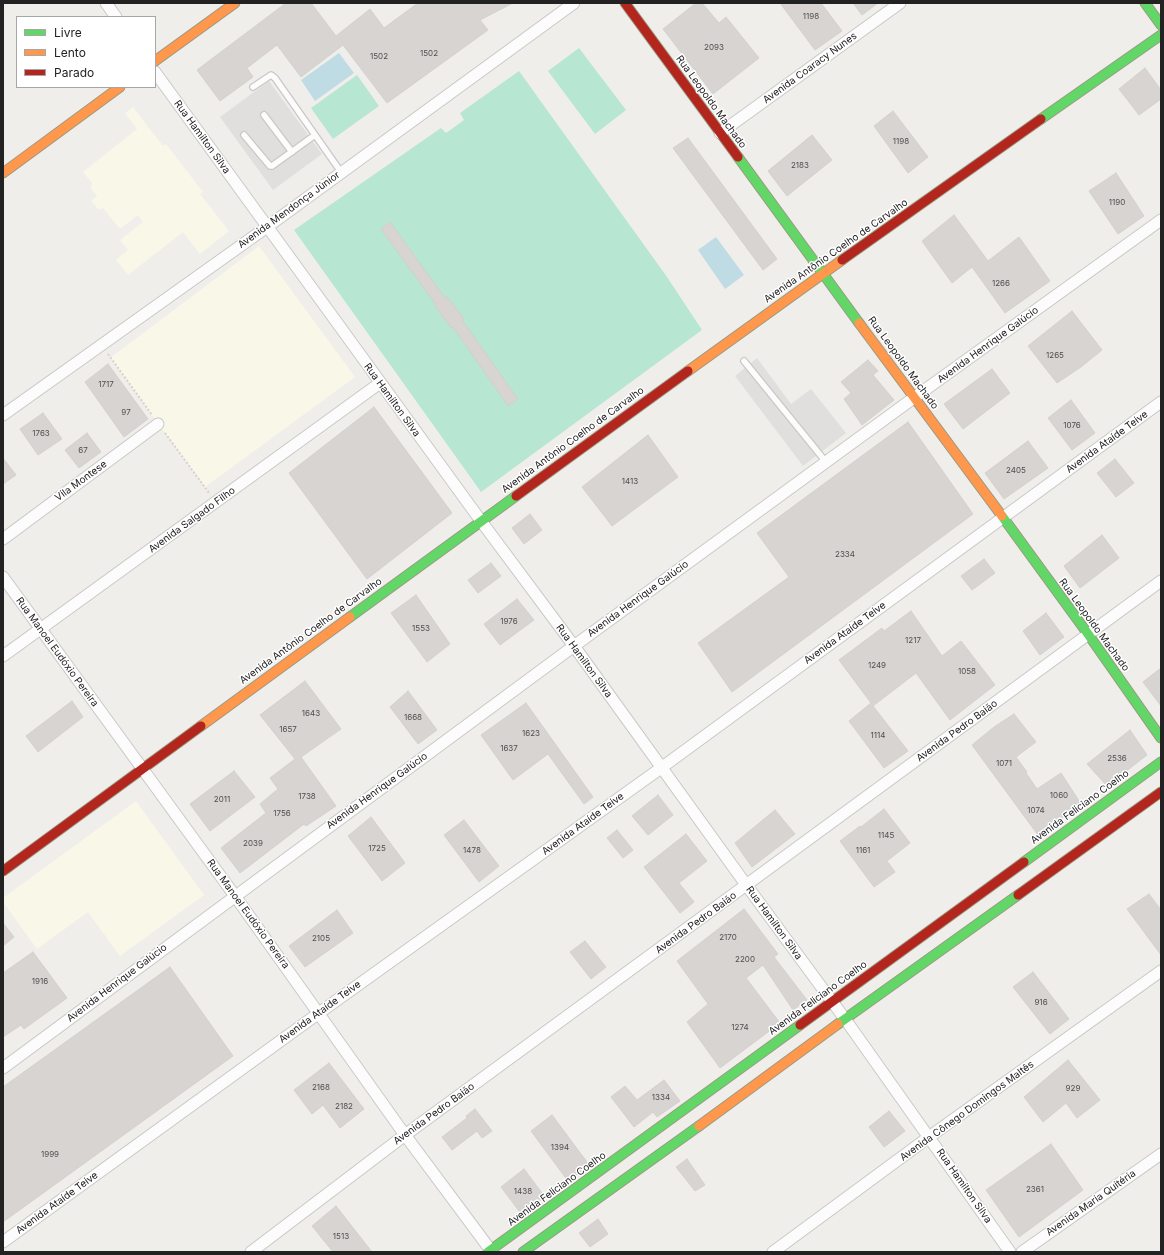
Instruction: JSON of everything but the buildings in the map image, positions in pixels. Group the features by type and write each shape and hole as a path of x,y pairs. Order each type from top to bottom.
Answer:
{"street":[{"path":"106,3 115,16"},
{"path":"156,61 235,3"},
{"name":"Avenida Mendonça Júnior","path":"3,415 267,226 574,3"},
{"name":"Rua Leopoldo Machado","path":"625,3 1003,517 1161,738"},
{"name":"Avenida Coaracy Nunes","path":"720,133 900,3"},
{"path":"1145,3 1161,25"},
{"name":"Avenida Antônio Coelho de Carvalho","path":"3,871 141,768 823,273 1161,35"},
{"name":"Rua Hamilton Silva","path":"156,73 480,521 574,646 746,886 832,1002 1010,1252"},
{"path":"3,173 119,88"},
{"name":"Avenida Henrique Galúcio","path":"3,1068 574,646 915,397 1161,220"},
{"name":"Avenida Salgado Filho","path":"3,656 380,383"},
{"name":"Avenida Ataíde Teive","path":"3,1242 661,768 1161,402"},
{"name":"Vila Montese","path":"3,539 158,424"},
{"name":"Rua Manoel Eudóxio Pereira","path":"3,577 235,896 405,1135 490,1251"},
{"name":"Avenida Pedro Baião","path":"251,1252 405,1135 1161,581"},
{"name":"Avenida Feliciano Coelho","path":"490,1251 844,1019 1010,886 1161,762"},
{"name":"Avenida Feliciano Coelho","path":"523,1252 832,1002 1010,886 1161,792"},
{"name":"Avenida Cônego Domingos Maltês","path":"773,1252 929,1137 1161,971"},
{"name":"Avenida Maria Quitéria","path":"1022,1252 1161,1154"}],"lane":[{"path":"253,87 272,75 341,172"},
{"path":"264,115 292,152"},
{"path":"244,135 270,166 272,166 315,135"},
{"path":"744,361 826,462"}],"shaded area":[{"path":"269,81 322,154 273,190 220,117"},
{"path":"133,107 163,146 166,144 203,192 200,194 229,231 200,254 183,232 128,275 116,260 128,250 120,240 143,222 138,215 120,229 103,208 99,210 91,201 97,196 90,187 93,184 83,172 137,129 125,113"},
{"path":"259,246 355,377 205,487 110,358"},
{"path":"757,358 791,404 811,389 846,433 803,466 735,376"},
{"path":"136,801 204,895 120,956 88,912 37,949 3,902 3,898"}],"green space":[{"path":"579,48 626,110 595,134 548,71"},
{"path":"519,71 667,277 702,330 481,492 294,230 441,128 446,133 464,120 460,113"},
{"path":"357,75 379,106 333,139 311,108"}],"water":[{"path":"339,53 354,73 315,101 301,80"},
{"path":"716,237 744,275 725,289 698,250"}],"traffic: fast":[{"path":"1145,3 1161,25"},
{"path":"1041,119 1161,35"},
{"path":"738,157 859,323"},
{"path":"350,617 516,496"},
{"path":"1002,516 1088,634 1161,738"},
{"path":"1024,862 1161,762"},
{"path":"838,1024 1018,895"},
{"path":"488,1252 800,1025"},
{"path":"523,1252 699,1126"}],"traffic: slow":[{"path":"156,60 235,3"},
{"path":"3,173 119,88"},
{"path":"688,371 842,260"},
{"path":"859,323 1002,516"},
{"path":"201,726 350,617"},
{"path":"699,1126 838,1024"}],"traffic: jam":[{"path":"625,3 738,157"},
{"path":"842,260 1041,119"},
{"path":"516,496 688,371"},
{"path":"3,871 201,726"},
{"path":"1018,895 1161,792"},
{"path":"800,1025 1024,862"}]}
